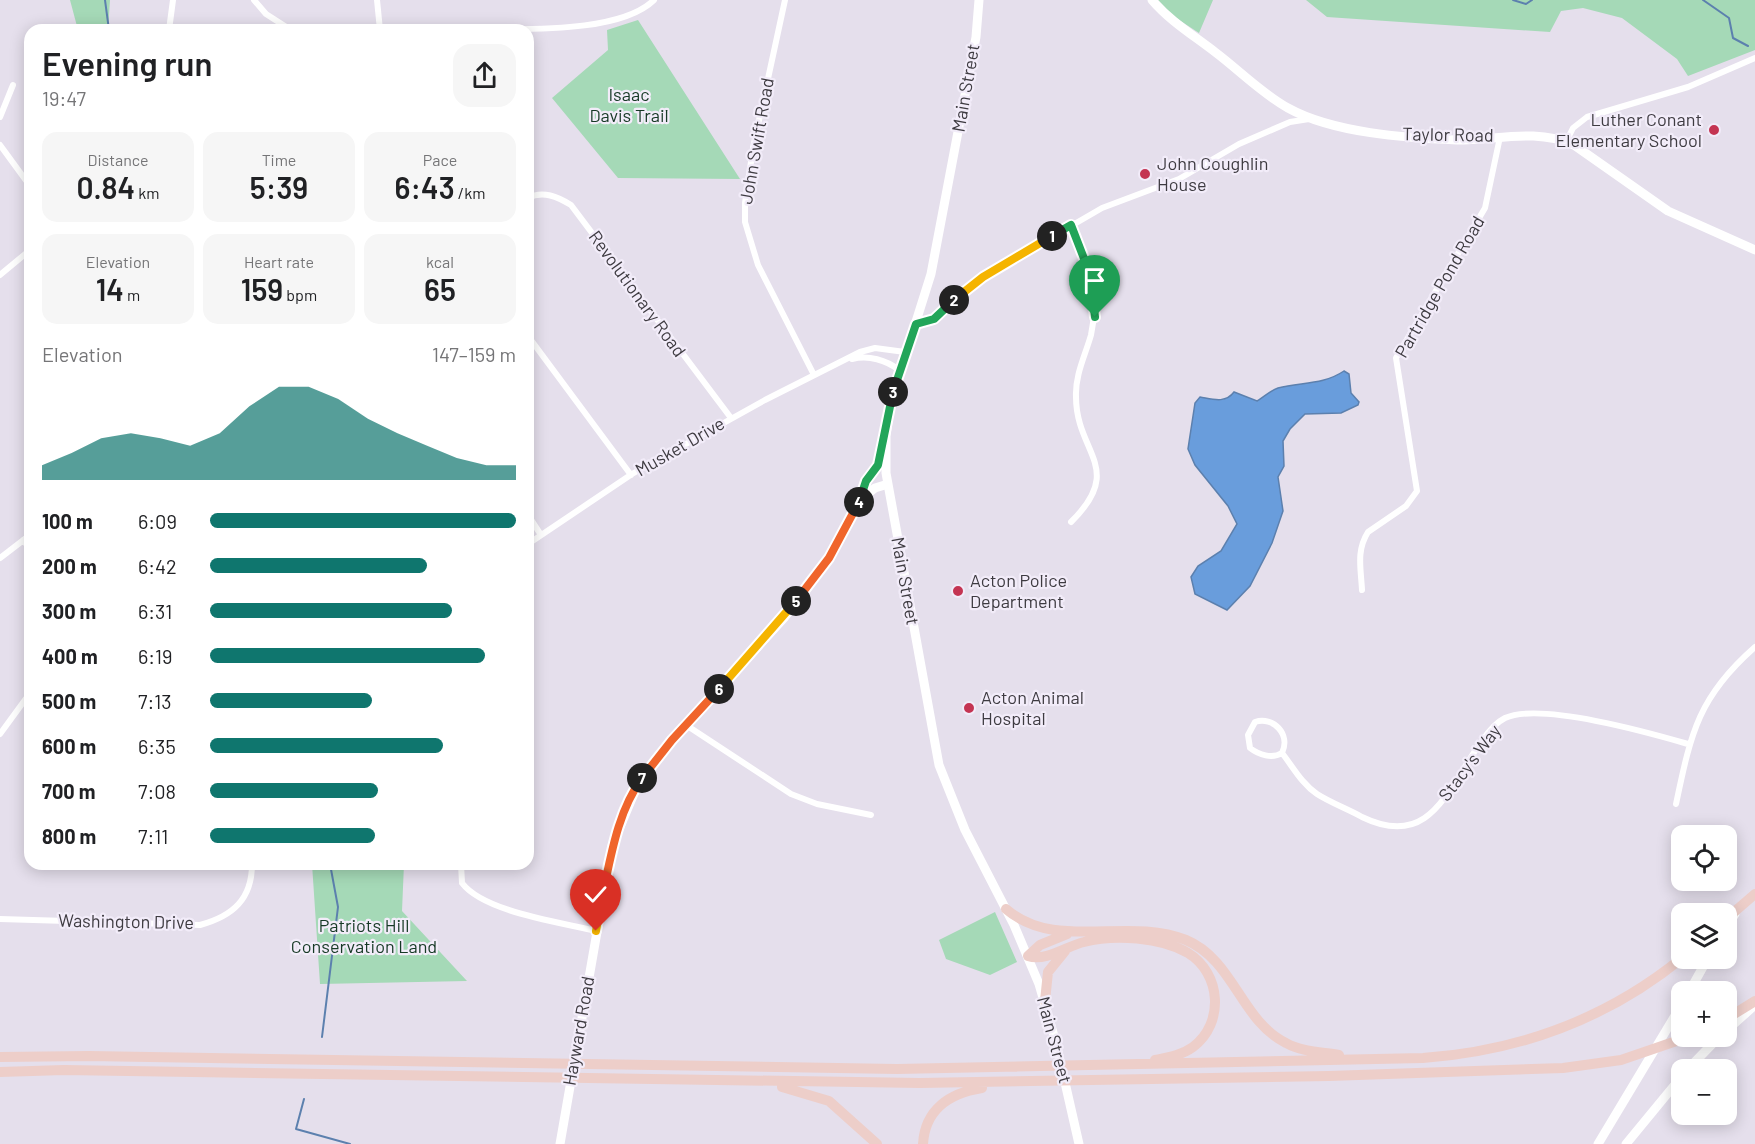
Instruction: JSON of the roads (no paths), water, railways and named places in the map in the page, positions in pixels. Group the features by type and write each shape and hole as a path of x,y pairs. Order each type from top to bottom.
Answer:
{"highway":[{"path":"1737,910 1755,894"},
{"path":"1006,909 1038,929 1142,931 1170,935 1191,943 1218,963 1262,1023 1278,1038 1304,1050 1369,1060"},
{"path":"1028,956 1036,947 1051,939 1088,931"},
{"path":"1028,956 1045,957 1073,946 1109,939 1166,945 1192,956 1210,978 1215,996 1214,1012 1207,1031 1199,1042 1178,1055 1128,1066"},
{"path":"1045,1001 1046,983 1051,968 1060,955 1073,946"},
{"path":"0,1057 101,1056 868,1069 1369,1060 1466,1054 1536,1038 1578,1022 1616,1003 1671,966"},
{"path":"1737,1013 1755,1003"},
{"path":"0,1072 64,1070 758,1082 1014,1082 1563,1068 1621,1060 1671,1043"},
{"path":"758,1082 811,1093 829,1101 877,1144"},
{"path":"923,1144 931,1117 949,1098 963,1091 1014,1082"}],"main road":[{"name":"Main Street","path":"979,0 976,37 944,215 931,274 891,401 886,436 886,473 939,765 965,830 1028,956 1045,1001 1078,1144"},
{"name":"Taylor Road","path":"1152,0 1167,17 1263,91 1309,119 1425,139 1535,134 1566,142 1668,211 1755,250"},
{"name":"Hayward Road","path":"560,1144 612,846 628,803 653,762 784,618 829,558 861,499 866,481 878,465 886,436"},
{"path":"871,476 882,471 886,473"},
{"path":"861,499 876,488 888,484"},
{"path":"1737,1020 1755,1003"},
{"path":"1598,1144 1671,1021"},
{"path":"1698,1059 1709,1047"},
{"path":"1626,1144 1671,1089"}],"street":[{"path":"170,24 173,0"},
{"path":"254,0 267,14 282,24"},
{"path":"377,0 379,24"},
{"path":"534,28 616,21 648,6 654,0"},
{"name":"John Swift Road","path":"785,0 752,157 745,222 758,265 814,375"},
{"path":"1566,142 1573,128 1587,117 1688,87 1755,58"},
{"path":"0,117 13,85"},
{"path":"916,324 934,319 983,277 1102,208 1179,180 1239,144 1290,122 1309,119"},
{"name":"Partridge Pond Road","path":"1362,590 1359,558 1364,538 1368,532 1406,507 1417,491 1396,358 1485,208 1500,137"},
{"path":"0,145 24,178"},
{"name":"Revolutionary Road","path":"534,196 543,194 553,196 571,205 731,418"},
{"path":"1071,225 1090,274 1094,298 1095,317 1079,369 1075,398 1081,428 1095,456 1098,478 1088,505 1071,522"},
{"path":"0,275 24,255"},
{"path":"534,344 631,475"},
{"name":"Musket Drive","path":"534,540 631,475 731,418 814,375 875,348 905,352"},
{"name":"Musket Drive","path":"840,362 857,358 877,359 890,363 899,370"},
{"path":"534,524 541,535"},
{"path":"0,558 23,540"},
{"path":"1676,804 1688,744 1704,705 1724,679 1755,646"},
{"path":"0,734 24,701"},
{"name":"Stacy's Way","path":"1282,753 1277,756 1265,756 1250,748 1248,735 1255,722 1269,720 1277,725 1284,742 1282,753 1301,778 1318,795 1375,823 1404,828 1413,826 1430,816 1492,728 1511,716 1581,717 1688,744"},
{"path":"686,725 791,794 817,804 871,815"},
{"name":"Washington Drive","path":"0,919 200,925 223,919 238,905 252,878 252,870"},
{"path":"461,870 462,883 477,898 504,908 596,931"}],"water":[{"path":"1344,371 1349,374 1351,393 1359,402 1358,405 1341,413 1305,414 1290,429 1283,441 1284,466 1278,477 1283,511 1272,543 1250,586 1227,610 1195,594 1191,577 1198,566 1221,551 1237,524 1228,506 1195,465 1188,449 1195,403 1200,397 1222,399 1234,392 1257,401 1278,388 1328,379"}],"waterway":[{"path":"105,0 108,24"},
{"path":"1513,0 1526,4 1532,0"},
{"path":"1703,0 1729,18 1733,38 1748,46"},
{"path":"322,1037 338,907 331,870"},
{"path":"304,1099 296,1129 350,1144"}],"place":[{"name":"Luther Conant Elementary School","path":"1714,130"},
{"name":"John Coughlin House","path":"1145,174"},
{"name":"Acton Police Department","path":"958,591"},
{"name":"Acton Animal Hospital","path":"969,708"}],"park label":[{"name":"Isaac Davis Trail","path":"629,106"},
{"name":"Patriots Hill Conservation Land","path":"364,936"}]}
